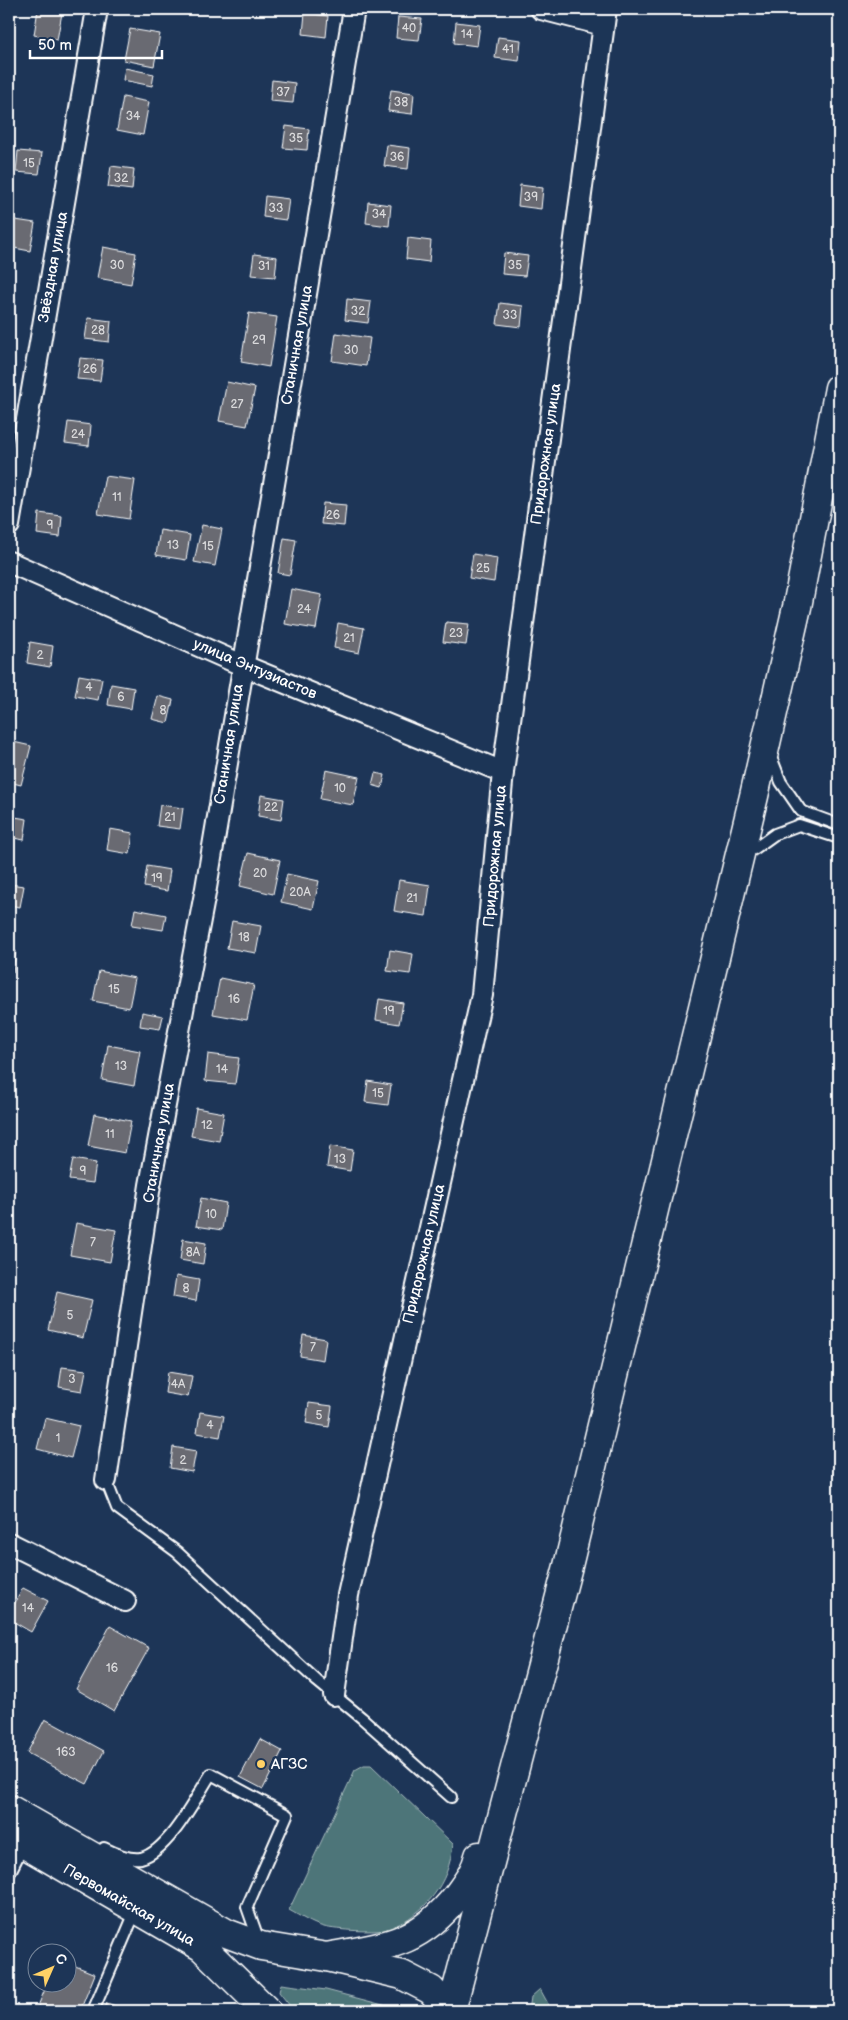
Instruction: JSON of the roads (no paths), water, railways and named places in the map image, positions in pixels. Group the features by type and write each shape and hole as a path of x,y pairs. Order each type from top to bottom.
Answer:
{"main road":[{"path":"451,2011 557,1608 754,796 796,607 839,388"},
{"path":"460,2011 570,1610 754,849 825,523 839,448"},
{"path":"327,1957 380,1947 416,1934 441,1916 474,1874 540,1634 557,1608"},
{"name":"Первомайская улица","path":"9,1809 226,1933 261,1946 327,1957 402,1975 431,1990 451,2011"},
{"name":"Первомайская улица","path":"16,1839 202,1947 241,1986"},
{"path":"241,1986 262,2011"},
{"path":"241,1986 268,2011"}],"street":[{"name":"Звёздная улица","path":"9,525 97,9"},
{"name":"Станичная улица","path":"106,1480 150,1185 206,888 242,664 354,9"},
{"path":"541,9 604,17"},
{"name":"Придорожная улица","path":"334,1694 348,1595 482,995 503,772 604,17"},
{"name":"улица Энтузиастов","path":"9,562 242,664 503,772"},
{"path":"9,1543 125,1601"}],"lane":[{"path":"773,762 781,782 801,811 839,825"},
{"path":"754,849 775,834 799,825 839,838"},
{"path":"106,1480 117,1508 177,1552 451,1797"},
{"path":"91,1841 116,1854 140,1858 162,1847 211,1774 287,1815 246,1907 261,1946"},
{"path":"9,1797 42,1815"},
{"path":"9,1874 16,1839"},
{"path":"93,2011 136,1909"}],"place":[{"name":"АГЗС","path":"261,1764"}]}
